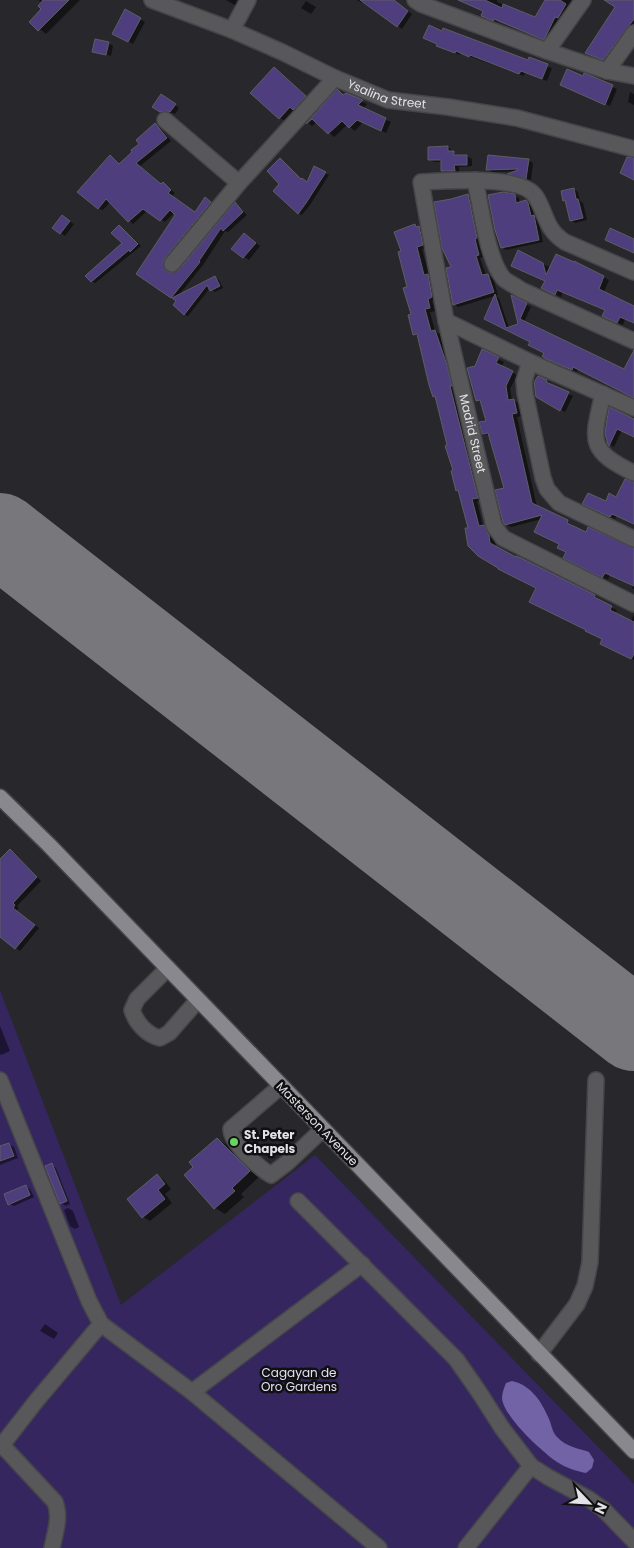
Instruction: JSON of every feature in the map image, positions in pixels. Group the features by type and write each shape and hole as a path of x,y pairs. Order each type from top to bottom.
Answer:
{"main road":[{"name":"Masterson Avenue","path":"0,796 16,810 634,1452"}],"street":[{"name":"Ysalina Street","path":"152,0 232,30 335,78 388,100 516,118 634,149"},
{"path":"232,30 248,0"},
{"path":"547,51 584,0"},
{"path":"420,1 547,51 607,71 634,76"},
{"path":"607,71 634,33"},
{"path":"172,264 238,183 335,78"},
{"path":"165,120 238,183"},
{"path":"634,272 564,242 555,236 550,229 536,195 526,187 513,183 475,180 490,250 494,262 505,279 521,290 634,341"},
{"name":"Madrid Street","path":"475,180 421,182 446,321 492,519 498,533 509,541 634,604"},
{"path":"446,321 530,362 634,408"},
{"path":"530,362 524,381 525,394 547,489 560,503 634,539"},
{"path":"603,394 596,424 596,438 599,447 604,455 634,473"},
{"path":"168,968 137,999 132,1010 134,1018 152,1036 160,1038 169,1033 198,1000"},
{"path":"0,1080 89,1301 101,1324 192,1392 379,1548"},
{"path":"539,1354 577,1304 585,1286 590,1262 596,1080"},
{"path":"281,1086 231,1129 231,1135 236,1143 264,1171 271,1175 295,1156 323,1129"},
{"path":"298,1200 456,1359 480,1392 502,1428 531,1466 603,1509 634,1541"},
{"path":"192,1392 362,1264"},
{"path":"52,1548 58,1518 55,1502 1,1444 101,1324"},
{"path":"466,1548 531,1466"}],"green space":[{"name":"Cagayan de Oro Gardens","path":"0,990 121,1305 315,1155 634,1484 634,1548 0,1548"}],"shaded area":[{"path":"512,1381 525,1386 535,1395 557,1437 572,1447 589,1452 594,1460 592,1468 586,1473 564,1466 550,1457 524,1433 509,1414 502,1398 506,1383"}],"building":[{"path":"43,0 69,0 38,31 29,22 41,9 38,6"},
{"path":"360,0 394,0 408,11 397,27"},
{"path":"458,0 485,0 502,8 503,4 535,17 545,0 560,0 566,4 558,18 555,17 544,40 494,19 493,21 481,16 483,11"},
{"path":"604,0 634,0 634,19 603,60 585,53 615,7"},
{"path":"125,9 141,18 128,42 112,34"},
{"path":"429,25 442,31 443,28 528,60 529,57 548,64 542,79 521,71 519,74 470,55 469,57 456,51 455,53 436,46 437,44 423,38"},
{"path":"95,39 109,42 106,55 92,52"},
{"path":"274,67 306,96 293,110 290,107 279,119 250,93"},
{"path":"567,69 583,76 584,73 613,85 605,105 560,85"},
{"path":"337,89 343,95 346,93 363,100 358,105 386,118 381,131 357,120 349,128 342,121 328,134 312,119 306,124"},
{"path":"161,94 176,104 170,112 160,112 152,107"},
{"path":"155,123 167,138 136,163 161,184 163,182 171,190 168,193 195,212 205,197 211,202 165,258 163,263 166,271 171,273 179,270 235,202 243,212 223,231 221,228 200,262 171,298 136,274 175,215 170,210 160,221 143,209 128,222 106,199 98,209 77,192 110,155 119,164 139,144 136,140"},
{"path":"448,146 448,151 454,151 454,155 467,155 467,165 454,165 455,171 441,171 441,160 428,160 428,147"},
{"path":"488,155 529,159 526,179 507,174 518,169 486,170"},
{"path":"627,157 634,158 634,180 620,173"},
{"path":"280,158 301,179 307,182 314,166 326,172 298,214 273,191 279,184 267,171"},
{"path":"574,188 583,218 570,221 561,191"},
{"path":"503,192 515,194 516,203 526,200 531,216 534,215 539,240 501,248 495,230 488,195"},
{"path":"468,194 477,238 475,239 479,255 476,256 482,275 488,274 494,292 453,305 446,268 451,267 442,248 434,202"},
{"path":"62,215 70,221 60,234 52,228"},
{"path":"415,224 416,227 419,226 423,245 417,247 424,275 428,274 432,297 428,299 430,308 425,309 431,331 435,330 447,365 452,386 450,386 478,498 472,499 479,526 484,525 489,535 490,543 595,595 594,597 612,606 610,610 634,622 634,654 631,659 600,644 602,639 586,630 529,602 536,588 498,569 478,556 468,546 465,528 468,528 451,471 453,470 445,446 447,445 435,396 433,397 429,385 417,334 413,335 408,315 411,314 403,288 407,287 398,252 401,251 394,232"},
{"path":"119,225 138,244 91,282 85,276 122,243 111,233"},
{"path":"610,228 634,239 634,253 605,240"},
{"path":"244,233 256,243 243,258 231,249"},
{"path":"518,250 543,263 546,275 556,254 604,276 599,289 634,306 634,323 620,317 617,323 602,316 605,310 557,290 555,295 541,288 545,281 511,266"},
{"path":"215,276 220,286 210,291 207,285 184,315 173,305 176,301 172,298"},
{"path":"495,294 506,328 518,324 511,295 527,303 520,319 624,369 634,350 634,398 573,367 572,370 546,359 542,356 544,353 528,345 530,342 484,319"},
{"path":"482,349 499,357 496,363 513,371 506,386 508,400 514,399 517,413 512,414 532,503 568,520 567,523 586,532 588,527 634,548 634,586 605,573 602,578 563,558 566,552 557,548 559,544 534,532 542,515 505,525 503,522 495,490 504,488 488,433 482,434 479,422 486,421 480,400 476,401 467,368 475,366"},
{"path":"538,376 547,380 546,382 569,392 560,411 536,397 534,382"},
{"path":"609,407 634,419 634,437 617,429 608,445 605,433"},
{"path":"625,479 634,482 634,524 612,514 610,517 582,504 588,493 606,501 609,493 616,497"},
{"path":"10,849 37,877 13,903 15,905 13,908 35,925 15,949 0,937 0,859"},
{"path":"217,1138 250,1171 232,1188 235,1191 214,1209 184,1175 193,1167 189,1162"},
{"path":"9,1143 14,1156 0,1161 0,1146"},
{"path":"52,1163 67,1201 60,1204 45,1166"},
{"path":"157,1174 165,1184 158,1190 165,1199 142,1218 127,1199"},
{"path":"26,1185 30,1195 8,1205 4,1194"}],"runway":[{"path":"0,535 634,1029"}],"place":[{"name":"St. Peter Chapels","path":"234,1142"}]}
